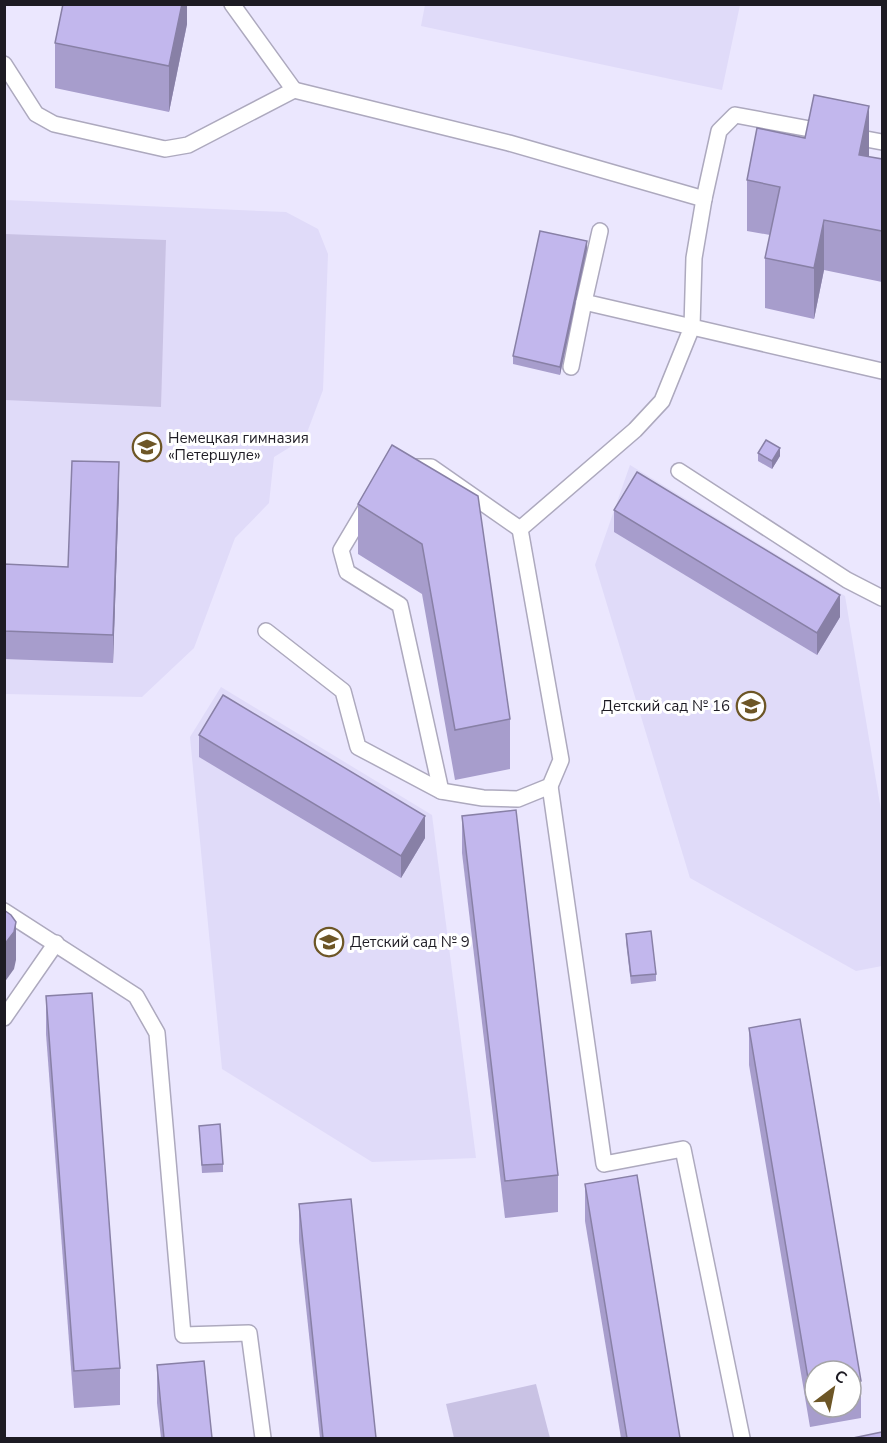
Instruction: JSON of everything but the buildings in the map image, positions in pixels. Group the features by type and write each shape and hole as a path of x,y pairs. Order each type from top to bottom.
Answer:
{"lane":[{"path":"232,4 294,90 509,143 704,199"},
{"path":"4,64 36,114 54,124 165,149 188,145 294,90"},
{"path":"520,529 635,430 662,401 692,327 694,258 719,131 735,115 882,142"},
{"path":"571,367 600,231"},
{"path":"584,302 882,370"},
{"path":"396,467 432,467 520,529 561,760 550,786 604,1164 683,1149 742,1438"},
{"path":"679,471 847,580 882,598"},
{"path":"378,488 341,550 347,572 400,605 441,791"},
{"path":"266,631 344,691 358,747 441,791 483,798 518,799 550,786"},
{"path":"4,911 56,942 136,996 157,1033 183,1335 249,1333 263,1438"},
{"path":"4,1018 56,942"}],"shaded area":[{"path":"425,4 740,5 722,90 421,26"},
{"name":"Немецкая гимназия «Петершуле»","path":"5,200 286,212 318,229 328,254 323,390 305,438 274,457 269,503 235,538 194,648 142,697 5,694"},
{"path":"5,234 166,240 161,407 5,400"},
{"name":"Детский сад № 16","path":"630,465 845,596 882,816 882,966 856,971 690,878 595,565"},
{"name":"Детский сад № 9","path":"221,687 432,815 476,1158 372,1162 222,1069 190,737"},
{"path":"536,1384 550,1438 454,1438 446,1404"}],"place":[{"name":"Немецкая гимназия «Петершуле»","path":"147,447"},
{"name":"Детский сад № 16","path":"751,706"},
{"name":"Детский сад № 9","path":"329,942"}]}
